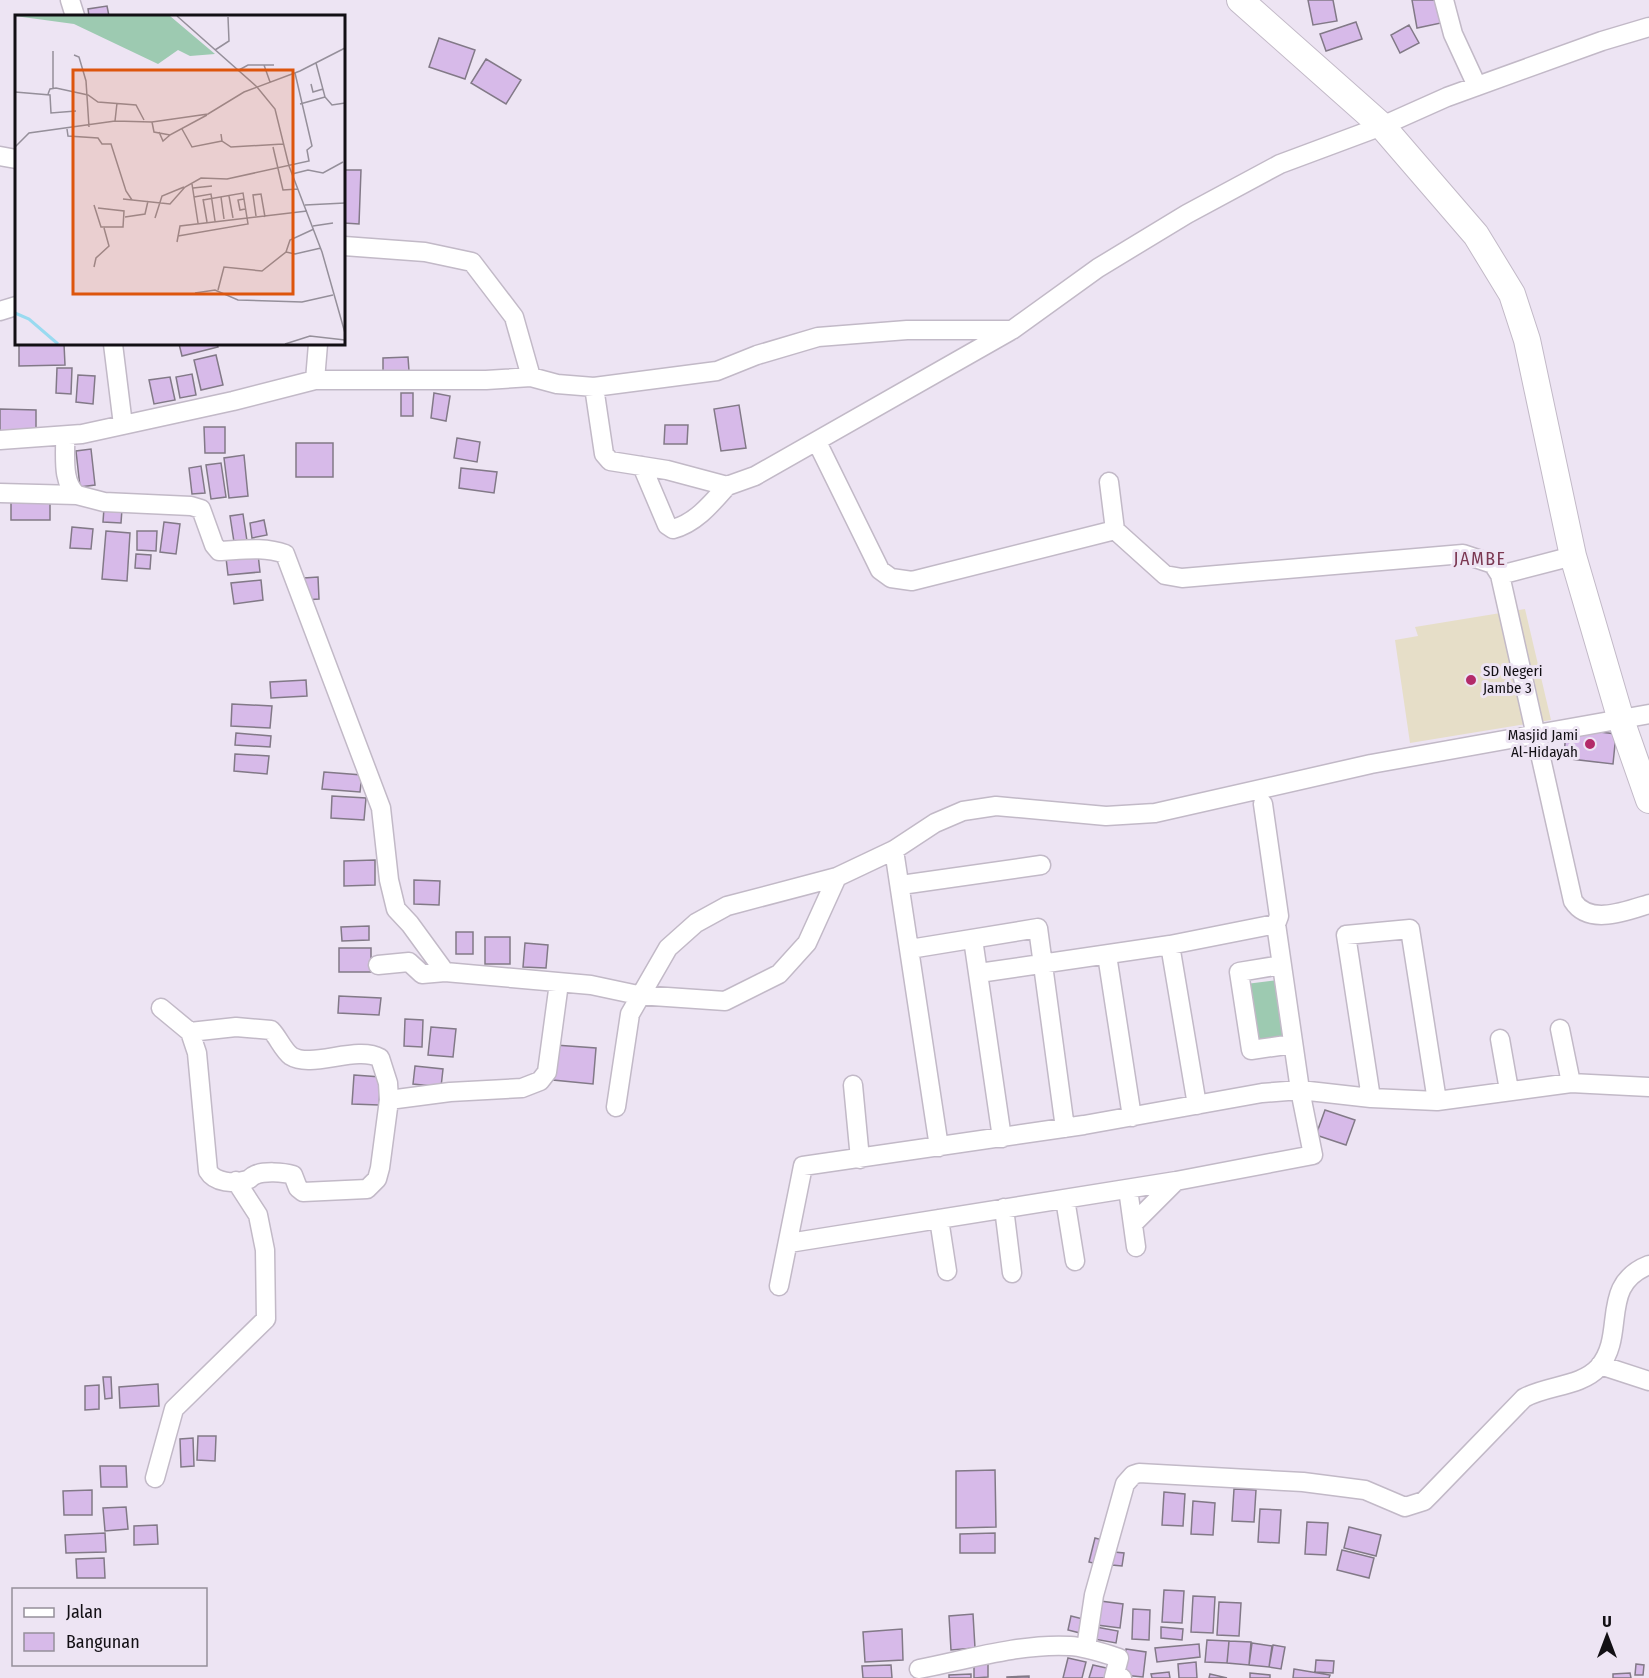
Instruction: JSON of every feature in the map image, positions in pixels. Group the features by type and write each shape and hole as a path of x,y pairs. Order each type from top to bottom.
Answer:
{"street":[{"path":"70,0 75,15"},
{"path":"1444,0 1453,34 1477,86"},
{"path":"1244,1 1382,126 1476,235 1512,294 1527,340 1573,556 1621,720 1646,785"},
{"path":"642,466 667,525 673,529 682,526 705,510 727,486 755,476 1012,330 1098,268 1187,214 1280,164 1382,126 1477,86 1602,41 1649,27"},
{"path":"0,156 15,159"},
{"path":"345,246 425,252 472,262 514,317 531,376"},
{"path":"0,311 15,306"},
{"path":"0,440 65,436 123,425 315,380 486,380 531,376 557,384 594,387 717,371 757,355 818,337 907,330 1012,330"},
{"path":"113,345 123,425"},
{"path":"315,380 318,345"},
{"path":"594,387 604,454 610,461 699,477 727,486"},
{"path":"65,436 66,478 77,495"},
{"path":"817,442 880,570 891,578 912,581 1115,530"},
{"path":"1109,482 1115,530 1165,575 1182,578 1463,554 1493,564 1500,575 1574,901 1580,911 1589,914 1614,914 1649,904"},
{"path":"0,493 77,495 104,502 191,506 201,509 213,544 219,551 254,549 274,550 285,554 381,808 389,880 396,909 410,924 445,972"},
{"path":"1500,575 1573,556"},
{"path":"616,1107 630,1014 638,995 668,948 696,923 727,906 837,877 894,850 935,823 963,811 996,806 1106,816 1155,813 1371,764 1649,714"},
{"path":"789,1243 1176,1181 1313,1155 1300,1090 1281,965 1276,924 1279,916 1263,804"},
{"path":"894,850 939,1147"},
{"path":"901,885 1041,865"},
{"path":"378,964 409,962 420,974 445,972 591,985 638,995 725,1001 779,974 807,943 837,877"},
{"path":"978,973 1170,945 1276,924"},
{"path":"910,949 1038,928 1065,1128"},
{"path":"1371,1098 1347,935 1410,929 1437,1101"},
{"path":"973,939 1002,1138"},
{"path":"1170,945 1197,1105"},
{"path":"1107,955 1132,1117"},
{"path":"1281,965 1239,972 1251,1050 1293,1044"},
{"path":"389,1100 450,1092 522,1088 540,1081 547,1072 559,983"},
{"path":"161,1008 190,1032 196,1053 208,1171 219,1181 247,1180 255,1174 286,1173 293,1175 298,1188 303,1192 367,1189 377,1179 389,1100 382,1062 375,1055 301,1059 291,1056 271,1030 236,1028 190,1032"},
{"path":"1560,1029 1571,1083"},
{"path":"1500,1039 1509,1090"},
{"path":"779,1286 803,1166 1065,1128 1262,1093 1300,1090 1371,1098 1437,1101 1571,1083 1649,1087"},
{"path":"853,1085 860,1159"},
{"path":"155,1478 174,1409 266,1319 265,1250 258,1215 236,1181"},
{"path":"1133,1224 1176,1181"},
{"path":"1128,1189 1136,1247"},
{"path":"1065,1198 1075,1261"},
{"path":"1004,1208 1012,1274"},
{"path":"939,1219 947,1271"},
{"path":"1086,1648 1094,1595 1123,1490 1133,1475 1140,1473 1303,1482 1365,1490 1405,1507 1414,1505 1431,1494 1524,1398 1539,1389 1578,1381 1600,1365 1608,1351 1617,1296 1622,1284 1638,1269 1649,1265"},
{"path":"1600,1365 1649,1381"},
{"path":"919,1669 1034,1648 1086,1648 1119,1658 1114,1677 1122,1678"}],"shaded area":[{"name":"SD Negeri Jambe 3","path":"1525,609 1551,720 1410,743 1395,640 1418,636 1415,627"}],"green space":[{"path":"1278,980 1286,1036 1254,1040 1246,984"}],"building":[{"path":"1308,0 1333,0 1337,21 1313,25"},
{"path":"1412,0 1438,0 1441,23 1417,28"},
{"path":"107,6 109,15 89,15 88,9"},
{"path":"1356,22 1362,39 1326,51 1320,34"},
{"path":"1409,25 1419,43 1400,53 1391,35"},
{"path":"439,38 475,50 465,79 429,67"},
{"path":"486,59 521,80 506,104 471,83"},
{"path":"345,170 361,170 359,224 345,223"},
{"path":"19,345 64,345 65,365 19,366"},
{"path":"179,345 217,345 218,347 182,356"},
{"path":"216,355 223,385 201,390 194,360"},
{"path":"408,357 409,371 383,372 383,358"},
{"path":"57,368 72,368 71,394 56,393"},
{"path":"192,374 196,395 180,398 176,377"},
{"path":"78,375 95,376 93,404 76,402"},
{"path":"170,377 175,400 154,404 149,380"},
{"path":"401,393 413,393 413,416 401,416"},
{"path":"434,393 450,396 446,421 431,418"},
{"path":"739,405 746,448 721,451 714,409"},
{"path":"0,409 36,410 36,433 0,432"},
{"path":"665,425 688,425 687,444 664,444"},
{"path":"204,427 225,427 225,453 205,453"},
{"path":"457,438 480,442 477,462 454,458"},
{"path":"296,443 333,443 333,477 296,477"},
{"path":"91,449 95,485 80,487 76,451"},
{"path":"244,455 248,496 229,498 224,458"},
{"path":"221,463 226,497 211,499 206,465"},
{"path":"201,466 205,493 192,494 189,468"},
{"path":"461,468 497,472 494,493 459,488"},
{"path":"11,498 50,498 50,520 11,520"},
{"path":"104,508 122,509 121,523 103,522"},
{"path":"243,514 247,541 234,542 230,516"},
{"path":"264,520 267,535 252,538 250,523"},
{"path":"164,522 180,524 176,554 160,552"},
{"path":"72,527 93,529 91,549 70,548"},
{"path":"106,531 130,533 127,581 102,579"},
{"path":"137,531 157,531 156,551 137,550"},
{"path":"136,554 151,555 150,569 135,568"},
{"path":"258,554 260,572 228,575 226,558"},
{"path":"318,577 319,599 305,600 304,578"},
{"path":"261,580 263,600 234,604 231,583"},
{"path":"306,680 307,696 271,698 270,682"},
{"path":"232,704 272,706 270,728 231,726"},
{"name":"Masjid Jami Al-Hidayah","path":"1575,729 1616,734 1613,764 1571,759 1572,755 1564,754 1566,733"},
{"path":"236,733 271,736 270,747 235,745"},
{"path":"235,754 269,756 267,774 234,771"},
{"path":"324,772 362,775 360,792 322,789"},
{"path":"332,796 366,798 364,820 331,818"},
{"path":"375,860 375,885 344,886 344,861"},
{"path":"414,880 440,881 439,905 414,904"},
{"path":"369,926 369,940 342,941 341,927"},
{"path":"456,932 473,932 473,954 456,954"},
{"path":"485,937 510,937 510,964 485,964"},
{"path":"525,943 548,945 546,968 523,967"},
{"path":"339,948 371,948 371,972 339,972"},
{"path":"339,996 381,998 379,1015 338,1013"},
{"path":"405,1019 423,1020 422,1047 404,1046"},
{"path":"431,1027 456,1029 453,1057 428,1055"},
{"path":"555,1045 596,1048 593,1084 553,1080"},
{"path":"415,1066 443,1069 441,1087 413,1084"},
{"path":"354,1075 381,1077 379,1105 352,1104"},
{"path":"1325,1110 1355,1120 1346,1145 1316,1135"},
{"path":"103,1377 111,1377 112,1398 105,1399"},
{"path":"158,1384 159,1406 120,1408 119,1387"},
{"path":"99,1385 99,1409 85,1410 85,1386"},
{"path":"198,1436 216,1436 215,1461 197,1460"},
{"path":"193,1438 194,1466 181,1467 180,1439"},
{"path":"100,1466 126,1466 127,1487 101,1487"},
{"path":"995,1470 996,1527 956,1528 956,1471"},
{"path":"1234,1489 1256,1490 1254,1522 1232,1521"},
{"path":"92,1490 92,1515 64,1515 63,1491"},
{"path":"1164,1492 1185,1494 1183,1526 1162,1525"},
{"path":"1193,1501 1215,1503 1213,1535 1191,1534"},
{"path":"126,1507 128,1529 105,1531 103,1508"},
{"path":"1260,1509 1281,1510 1279,1543 1258,1542"},
{"path":"1307,1522 1328,1523 1326,1555 1305,1554"},
{"path":"157,1525 158,1544 134,1545 134,1526"},
{"path":"1349,1527 1381,1535 1376,1556 1344,1548"},
{"path":"105,1533 106,1552 66,1553 65,1535"},
{"path":"995,1533 995,1553 960,1553 960,1534"},
{"path":"1095,1538 1106,1541 1101,1565 1089,1562"},
{"path":"1342,1550 1374,1558 1369,1578 1337,1570"},
{"path":"1114,1552 1124,1553 1122,1566 1112,1565"},
{"path":"104,1558 105,1578 77,1578 76,1559"},
{"path":"1164,1590 1184,1591 1182,1623 1162,1622"},
{"path":"1193,1596 1215,1597 1213,1633 1191,1632"},
{"path":"1100,1601 1123,1604 1120,1628 1097,1625"},
{"path":"1219,1602 1241,1603 1239,1636 1217,1635"},
{"path":"1133,1609 1150,1610 1149,1640 1132,1639"},
{"path":"973,1614 975,1648 951,1650 949,1616"},
{"path":"1071,1616 1083,1619 1080,1633 1068,1630"},
{"path":"1096,1627 1118,1631 1116,1643 1094,1639"},
{"path":"1161,1627 1183,1629 1182,1640 1161,1638"},
{"path":"902,1629 903,1660 865,1662 863,1632"},
{"path":"1207,1640 1229,1641 1227,1663 1205,1662"},
{"path":"1229,1641 1251,1642 1249,1665 1227,1663"},
{"path":"1252,1643 1272,1646 1269,1667 1249,1665"},
{"path":"1199,1644 1200,1657 1157,1662 1155,1648"},
{"path":"1273,1645 1285,1647 1281,1669 1269,1667"},
{"path":"1126,1649 1146,1652 1143,1677 1123,1675"},
{"path":"1068,1658 1086,1662 1082,1678 1063,1678"},
{"path":"1316,1660 1334,1661 1333,1673 1315,1672"},
{"path":"988,1661 988,1677 974,1678 974,1662"},
{"path":"1196,1662 1197,1678 1179,1678 1178,1664"},
{"path":"1636,1664 1644,1665 1643,1675 1635,1675"},
{"path":"891,1665 892,1678 863,1678 862,1666"},
{"path":"1093,1665 1111,1669 1109,1678 1089,1678"},
{"path":"1294,1669 1330,1675 1329,1678 1293,1678"},
{"path":"1169,1672 1170,1678 1152,1678 1151,1674"},
{"path":"1250,1673 1270,1675 1270,1678 1250,1678"},
{"path":"1630,1673 1631,1678 1613,1678 1613,1674"},
{"path":"971,1674 971,1678 949,1678 949,1675"},
{"path":"1210,1674 1227,1678 1209,1678"},
{"path":"1029,1676 1029,1678 1007,1678 1007,1677"}],"place":[{"name":"SD Negeri Jambe 3","path":"1471,680"},
{"name":"Masjid Jami Al-Hidayah","path":"1590,744"}],"district":[{"name":"JAMBE","path":"1480,559"}]}
